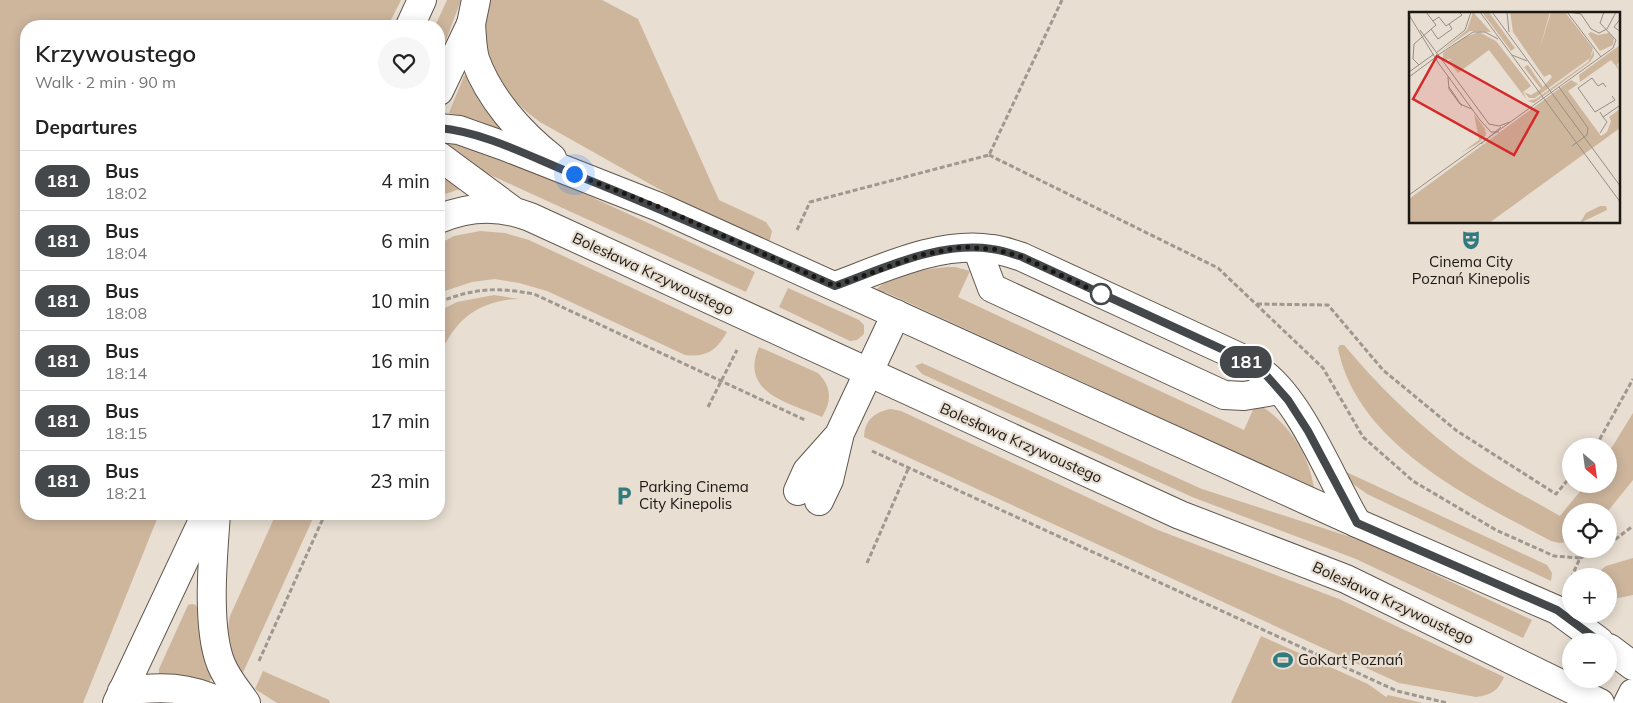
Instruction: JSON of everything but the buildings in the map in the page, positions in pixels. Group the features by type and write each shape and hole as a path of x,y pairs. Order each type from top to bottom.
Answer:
{"street":[{"path":"413,20 422,0"},
{"path":"474,12 475,57 488,84 504,110 538,147 574,174"},
{"path":"445,77 474,12"},
{"path":"445,129 459,130 659,207 1357,523 1557,610 1588,633"},
{"path":"445,161 485,192 514,211"},
{"name":"Bolesława Krzywoustego","path":"445,217 467,210 485,208 514,211 1180,515 1346,578 1600,703"},
{"path":"835,286 921,255 962,247 994,249 1022,257 1239,357 1266,375 1308,431 1357,523"},
{"path":"977,248 992,288 1224,396 1244,396 1279,390"},
{"path":"809,496 807,471 839,435 896,314"},
{"path":"120,697 203,520"},
{"path":"120,697 174,688 237,701 235,689 221,664 215,637 213,566 216,520"},
{"path":"1617,654 1633,666"},
{"path":"1628,703 1633,693"}],"path":[{"path":"782,263 810,202 989,155 1062,0"},
{"path":"445,300 467,292 502,288 534,294 1397,691 1447,703"},
{"path":"1257,304 1328,305 1383,370 1457,431 1556,494 1562,487"},
{"path":"708,407 752,320"},
{"path":"1600,438 1633,379"},
{"path":"867,563 909,467"},
{"path":"237,701 322,520"},
{"path":"1617,538 1633,525"}],"shaded area":[{"path":"0,0 401,0 391,20 20,20 20,520 157,520 83,703 0,703"},
{"path":"447,0 461,0 445,43 445,20 438,20"},
{"path":"485,0 602,0 638,19 719,200 766,222 772,231 769,244 705,215 540,122 524,109 501,83 494,69 486,38"},
{"path":"467,74 506,132 477,120 449,113 464,76"},
{"path":"445,141 480,146 755,272 746,292 475,168 445,143"},
{"path":"445,176 460,187 460,189 445,194"},
{"path":"480,231 505,233 529,240 727,332 715,348 705,354 685,355 547,291 519,283 495,279 472,282 445,291 445,241 454,236"},
{"path":"955,267 970,271 958,297 1244,430 1256,403 1277,418 1294,438 1307,462 1314,488 885,292 881,296 876,290 891,280 913,272"},
{"path":"788,288 859,320 864,325 864,334 857,340 850,341 779,307"},
{"path":"494,295 519,299 496,302 476,310 459,324 446,343 445,308 457,302"},
{"path":"1340,345 1344,345 1381,386 1408,412 1463,458 1490,476 1560,516 1562,514 1562,543 1551,541 1487,507 1422,465 1393,441 1368,413 1349,382 1338,348"},
{"path":"759,347 818,373 823,378 828,389 829,400 822,417 782,401 761,386 756,375 755,363"},
{"path":"922,363 1202,489 1369,543 1532,620 1523,638 1356,559 1192,497 922,374 915,366"},
{"path":"891,409 901,411 1158,530 1339,599 1504,677 1493,692 1476,697 1399,683 864,437 866,425 872,417 880,412"},
{"path":"1633,413 1633,480 1614,503 1571,503 1579,493 1618,492 1618,438"},
{"path":"1342,470 1547,565 1552,573 1551,581 1367,494 1353,484"},
{"path":"273,520 312,520 241,677 229,648 230,616"},
{"path":"1633,558 1633,595 1617,598 1617,568 1604,568"},
{"path":"188,605 196,605 199,612 213,676 209,682 163,677 159,674 159,669"},
{"name":"GoKart Poznań","path":"1261,636 1368,684 1386,697 1388,695 1423,703 1231,703"},
{"path":"263,671 329,700 330,703 277,703 255,689"}],"bus line":[{"name":"181","path":"445,129 459,130 504,146 659,207 835,286 921,255 962,247 994,249 1022,257 1239,357 1266,375 1288,400 1308,431 1344,502 1357,523 1557,610 1588,633"}],"place":[{"name":"Cinema City Poznań Kinepolis","path":"1471,240"},
{"name":"Parking Cinema City Kinepolis","path":"624,496"},
{"name":"GoKart Poznań","path":"1283,660"}],"route":[{"path":"574,174 659,207 835,286 921,255 962,247 994,249 1022,257 1101,294"}]}
